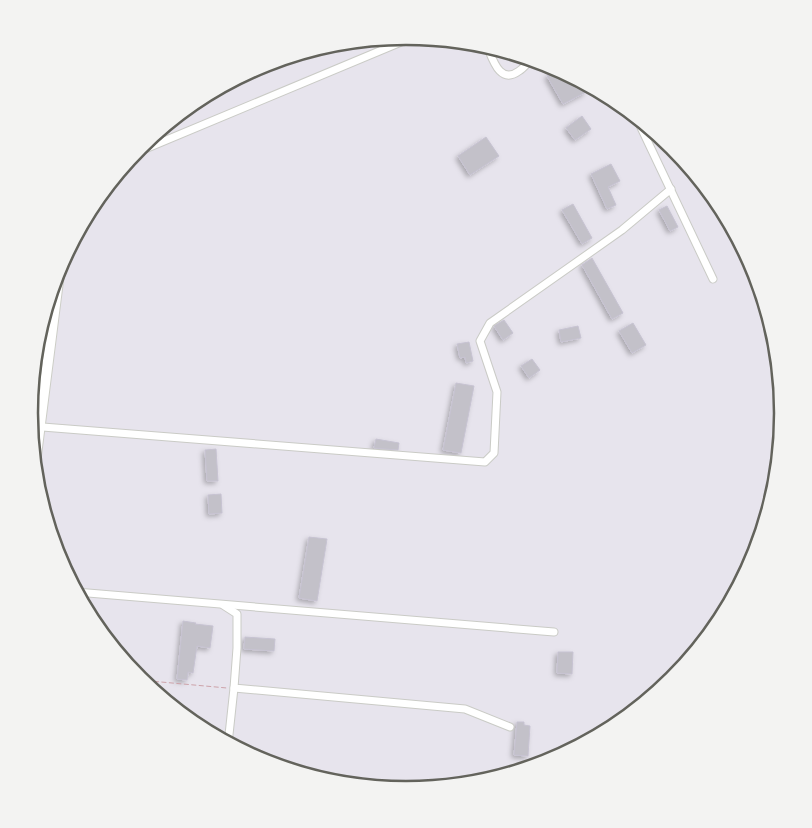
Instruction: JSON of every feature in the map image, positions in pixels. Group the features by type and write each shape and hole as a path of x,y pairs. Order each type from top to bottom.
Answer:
{"street":[{"path":"154,145 393,46"},
{"path":"491,56 500,72 506,75 518,72 525,65"},
{"path":"644,133 714,279"},
{"path":"38,426 485,462 494,453 498,392 480,341 490,323 622,230 671,189"},
{"path":"38,410 55,301"},
{"path":"45,344 50,344"},
{"path":"84,593 554,632"},
{"path":"223,604 237,614 237,648 229,737"},
{"path":"234,688 465,709 510,727"}],"path":[{"path":"152,681 234,688"}],"building":[{"path":"549,75 585,92 563,104 547,76"},
{"path":"582,116 591,129 575,140 566,128"},
{"path":"486,137 499,156 470,175 458,156"},
{"path":"611,164 620,181 608,187 616,205 607,209 591,174"},
{"path":"573,204 592,238 582,244 562,210"},
{"path":"667,206 678,227 670,231 659,210"},
{"path":"592,258 623,313 612,319 582,265"},
{"path":"504,320 513,333 503,340 494,326"},
{"path":"633,323 646,345 632,353 619,331"},
{"path":"578,326 581,338 561,342 559,330"},
{"path":"469,342 473,361 466,363 465,357 460,358 457,344"},
{"path":"532,359 540,370 529,378 521,366"},
{"path":"456,383 474,386 461,453 443,450"},
{"path":"376,439 399,443 398,450 374,448"},
{"path":"216,449 218,481 207,481 205,450"},
{"path":"221,494 222,513 209,514 208,495"},
{"path":"309,537 327,539 317,601 299,598"},
{"path":"183,621 213,626 210,648 197,646 193,673 188,672 187,680 177,679"},
{"path":"245,637 275,639 274,651 244,649"},
{"path":"558,652 573,652 572,674 557,673"},
{"path":"517,722 524,722 524,725 530,726 528,756 514,755"}]}
